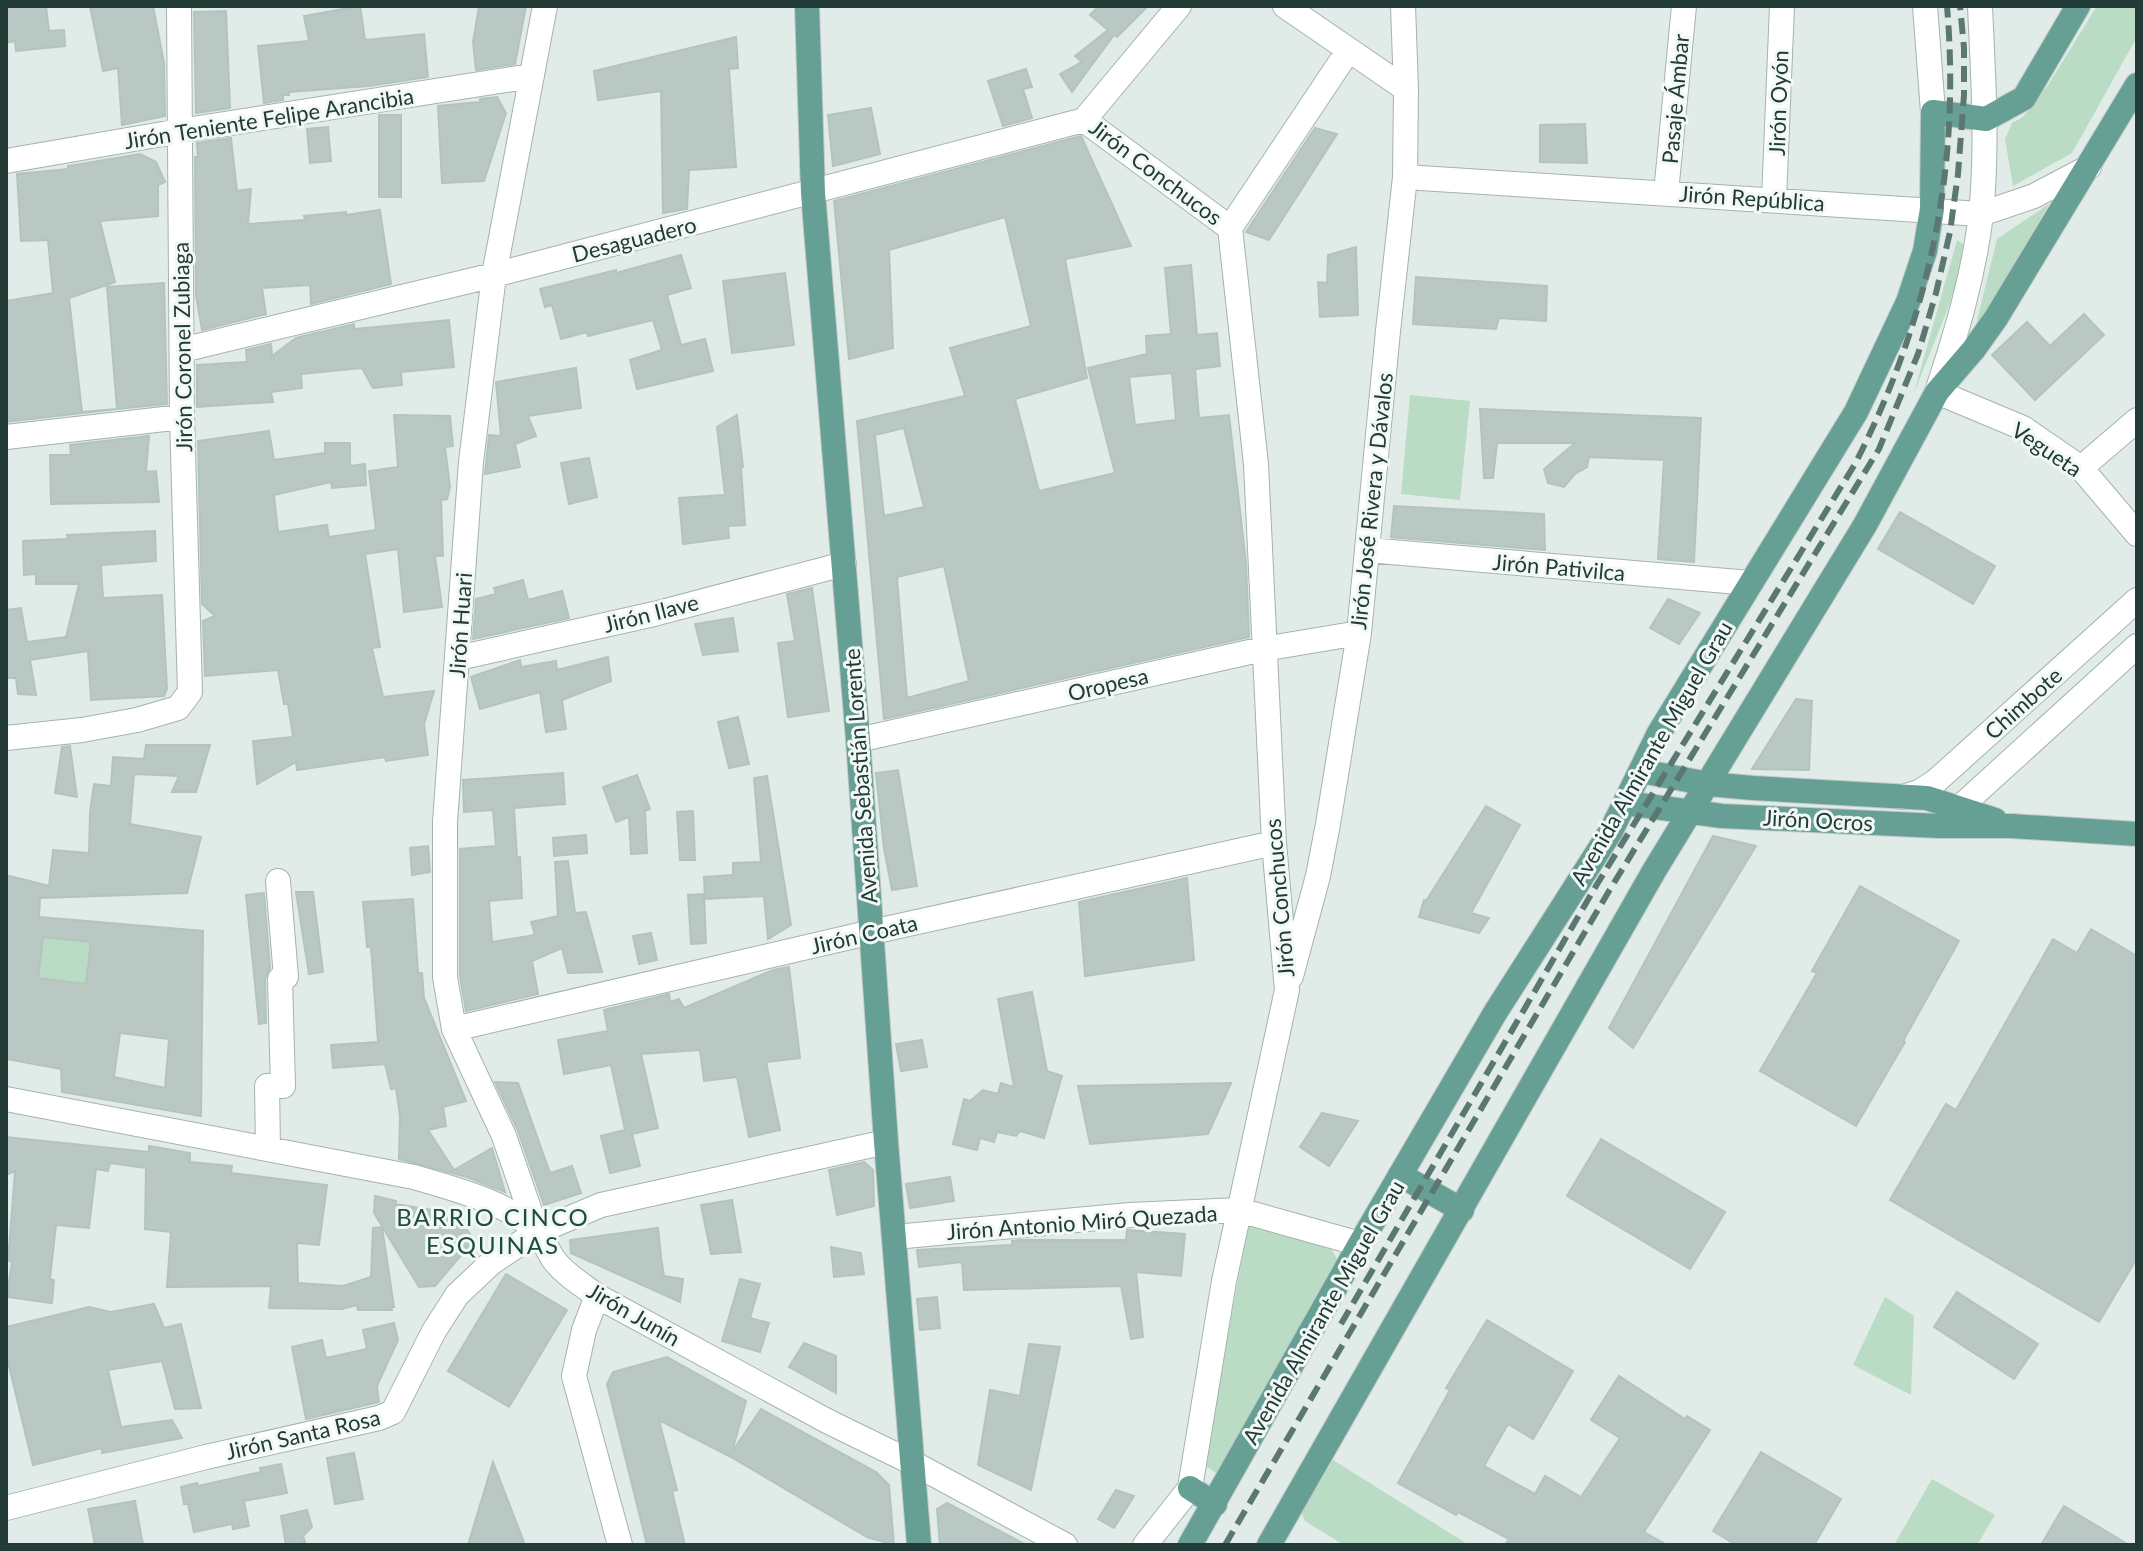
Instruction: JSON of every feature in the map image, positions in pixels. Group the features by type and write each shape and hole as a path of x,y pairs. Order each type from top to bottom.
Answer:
{"main road":[{"name":"Avenida Sebastián Lorente","path":"807,6 813,193 919,1545"},
{"path":"1933,112 1986,119 2024,98 2078,6"},
{"path":"1269,1545 1691,810 1865,525 1937,392 1996,318 2137,85"},
{"name":"Avenida Almirante Miguel Grau","path":"1190,1545 1495,1013 1611,831 1659,733 1856,412 1908,302 1925,251 1932,209 1933,112"},
{"name":"Jirón Ocros","path":"1641,771 1708,784 1927,798 2012,826"},
{"name":"Jirón Ocros","path":"1625,803 1722,816 1939,826 2012,826 2137,834"},
{"path":"1400,1175 1462,1210"},
{"path":"1190,1488 1215,1504"}],"street":[{"name":"Jirón Coronel Zubiaga","path":"6,738 87,729 176,709 189,695 182,417 179,6"},
{"name":"Jirón Huari","path":"537,1232 504,1136 454,1029 445,977 445,822 471,462 494,275 545,6"},
{"name":"Jirón Conchucos","path":"1179,6 1084,120 1230,228"},
{"path":"1285,6 1406,89"},
{"name":"Jirón José Rivera y Dávalos","path":"1287,990 1323,850 1359,633 1405,177 1403,6"},
{"name":"Pasaje Ámbar","path":"1666,193 1684,6"},
{"name":"Jirón Oyón","path":"1774,199 1782,6"},
{"path":"1925,6 1933,112"},
{"path":"1937,392 1964,306 1981,214 1986,119 1980,6"},
{"name":"Jirón Conchucos","path":"1145,1545 1190,1488 1224,1281 1287,990 1274,843 1256,464 1230,228 1348,51"},
{"name":"Jirón Teniente Felipe Arancibia","path":"6,161 532,76"},
{"name":"Desaguadero","path":"182,350 494,275 1084,120"},
{"name":"Jirón República","path":"1405,177 1981,214 2034,196 2089,167"},
{"name":"Vegueta","path":"1937,392 2023,428 2081,468 2137,534"},
{"path":"6,437 182,417"},
{"path":"2081,468 2137,420"},
{"name":"Jirón Pativilca","path":"1368,550 1750,583"},
{"name":"Jirón Ilave","path":"458,658 654,614 844,564"},
{"name":"Chimbote","path":"1903,797 1935,782 2137,600"},
{"name":"Oropesa","path":"858,740 1263,649 1359,633"},
{"name":"Chimbote","path":"1939,826 2137,646"},
{"name":"Jirón Coata","path":"454,1029 1274,843"},
{"path":"268,1149 267,1086 283,1086 280,979 286,977 278,881"},
{"name":"Jirón Junín","path":"6,1099 414,1177 474,1195 510,1213 537,1232 561,1268 597,1296 1065,1545"},
{"name":"Jirón Santa Rosa","path":"6,1508 206,1457 379,1418 393,1412 434,1331 457,1295 491,1263 537,1232 601,1205 886,1142"},
{"name":"Jirón Antonio Miró Quezada","path":"895,1237 1130,1215 1239,1210 1360,1244"},
{"path":"597,1296 584,1330 574,1376 620,1545"}],"green space":[{"path":"2097,6 2137,6 2137,37 2072,153 2013,186 2005,139 2012,123 2023,117 2048,85"},
{"path":"2049,204 1972,341 1997,239"},
{"path":"1957,240 1967,247 1950,303 1914,393"},
{"path":"1410,395 1470,401 1460,500 1401,494"},
{"path":"43,937 91,942 86,984 38,978"},
{"path":"1259,1219 1332,1250 1338,1261 1219,1475 1203,1464 1248,1227"},
{"path":"1885,1297 1914,1316 1911,1395 1853,1365"},
{"path":"1333,1460 1469,1545 1344,1545 1305,1521 1301,1512"},
{"path":"1932,1479 1995,1515 1977,1545 1894,1545"}],"building":[{"path":"6,6 46,6 49,31 64,30 65,46 16,51 15,41 6,43"},
{"path":"90,6 153,6 164,63 165,116 122,125 118,68 103,71"},
{"path":"360,6 365,40 424,34 428,77 369,86 289,92 289,95 283,95 283,100 264,103 258,46 309,41 304,16"},
{"path":"479,6 526,6 515,64 476,70 473,42"},
{"path":"1099,6 1148,6 1117,37 1114,35 1072,92 1060,74 1082,62 1075,56 1108,30 1090,15"},
{"path":"226,11 230,108 196,113 194,12"},
{"path":"736,37 738,68 729,69 736,167 689,170 687,209 663,213 661,91 598,100 594,71"},
{"path":"1026,69 1032,87 1023,89 1032,118 1003,126 988,81"},
{"path":"497,97 506,113 484,181 442,183 438,106"},
{"path":"871,108 880,154 833,166 828,115"},
{"path":"379,115 401,115 401,197 379,197"},
{"path":"1585,124 1587,163 1540,162 1540,125"},
{"path":"328,127 331,161 310,163 307,129"},
{"path":"1315,128 1337,134 1269,240 1246,232"},
{"path":"1081,136 1131,246 1065,259 1087,378 1015,399 1039,491 1115,473 1088,368 1147,354 1146,336 1171,334 1165,268 1191,265 1197,335 1217,333 1220,366 1195,369 1199,418 1229,415 1246,563 1249,637 884,719 857,421 965,396 950,348 1031,326 1005,217 889,250 893,348 849,359 834,201","holes":["1172,373 1176,420 1135,425 1129,377","904,428 924,507 884,516 875,435","944,566 969,681 907,698 897,577"]},
{"path":"231,138 237,191 251,189 248,224 380,210 391,284 311,304 310,285 262,288 266,314 202,330 196,296 197,143"},
{"path":"140,154 156,162 165,182 158,185 158,216 100,221 115,282 69,298 82,412 117,409 6,422 6,301 53,293 48,240 21,241 17,174 68,169 68,166"},
{"path":"1356,247 1358,315 1320,317 1318,282 1327,283 1328,255"},
{"path":"681,255 691,288 667,295 681,345 705,339 713,371 637,389 630,360 662,350 653,320 588,336 587,332 561,339 552,305 545,307 540,289"},
{"path":"785,273 794,345 732,353 723,281"},
{"path":"1416,277 1547,286 1546,321 1499,318 1496,329 1413,324"},
{"path":"164,283 167,404 117,409 107,287"},
{"path":"2084,314 2104,335 2035,400 1992,355 2027,322 2050,346"},
{"path":"449,320 454,367 401,372 402,385 373,388 362,368 301,374 302,388 271,392 273,402 197,407 197,365 247,362 246,350 271,344 272,356 296,338 354,324 354,329"},
{"path":"576,368 581,408 528,416 536,436 515,444 520,467 485,474 489,435 501,436 496,382"},
{"path":"1480,409 1701,418 1694,562 1658,559 1664,460 1589,457 1587,467 1575,474 1564,487 1548,483 1544,469 1575,443 1497,443 1493,478 1484,478"},
{"path":"394,415 450,416 453,446 445,447 450,487 447,499 441,500 443,556 435,556 442,607 404,612 398,549 365,554 380,647 372,648 383,697 434,691 424,724 428,755 386,761 385,757 297,770 296,762 257,784 253,741 293,737 288,704 284,704 278,670 205,676 203,621 215,616 202,604 198,441 269,431 274,460 325,453 325,443 350,443 350,466 365,464 366,485 332,488 331,482 274,495 278,532 327,525 329,537 376,530 369,471 398,467"},
{"path":"737,415 745,525 728,526 729,538 683,544 679,498 725,495 717,427"},
{"path":"149,436 146,472 156,471 159,502 51,504 50,455 71,455 70,445"},
{"path":"589,458 597,497 569,504 561,463"},
{"path":"1394,506 1544,514 1545,550 1391,537"},
{"path":"1900,512 1995,566 1973,604 1878,549"},
{"path":"155,531 156,561 101,565 103,598 162,595 167,689 164,696 91,700 88,651 30,660 36,695 18,694 16,678 6,678 6,610 21,608 27,642 66,637 79,584 36,584 36,574 24,575 23,541 68,539 67,535"},
{"path":"523,580 528,600 562,591 569,618 473,639 476,599 496,594 494,588"},
{"path":"812,588 829,711 788,717 778,643 795,641 787,594"},
{"path":"1668,599 1700,613 1679,644 1650,628"},
{"path":"733,618 738,651 703,655 695,624"},
{"path":"608,657 611,681 562,700 566,729 546,732 540,692 480,709 471,677 520,660 521,667 556,661 557,670"},
{"path":"1796,699 1812,701 1809,770 1752,769"},
{"path":"738,717 749,764 729,768 718,722"},
{"path":"146,745 210,745 196,792 172,792 179,776 134,774 130,824 201,837 187,893 40,898 39,917 203,931 201,1116 62,1092 61,1069 6,1059 6,875 49,886 53,850 89,853 94,784 111,786 113,757 144,759","holes":["43,937 91,942 86,984 38,978","120,1033 169,1039 165,1088 114,1077"]},
{"path":"70,746 77,797 55,793 62,747"},
{"path":"898,770 917,886 892,890 876,773"},
{"path":"563,773 565,804 514,808 522,898 489,901 492,942 535,935 531,922 558,916 555,862 568,861 575,913 586,912 602,972 568,973 562,948 532,961 538,994 466,1011 460,976 460,849 496,846 493,810 464,812 463,780"},
{"path":"637,775 650,809 645,811 647,853 631,854 629,817 616,822 603,787"},
{"path":"767,776 791,925 768,939 764,896 705,899 704,877 733,875 733,863 761,862 754,778"},
{"path":"1486,806 1520,825 1471,913 1489,918 1479,933 1419,917 1424,900"},
{"path":"693,811 695,860 680,860 677,812"},
{"path":"586,835 587,853 554,856 553,838"},
{"path":"1713,836 1756,846 1633,1048 1609,1028"},
{"path":"428,846 430,872 412,875 410,848"},
{"path":"1187,878 1194,960 1085,976 1079,902"},
{"path":"1860,886 1959,941 1856,1126 1760,1071 1817,973 1812,971"},
{"path":"296,892 313,892 323,972 309,974"},
{"path":"264,893 270,968 265,979 266,1023 259,1024 246,895"},
{"path":"704,894 706,943 691,944 688,895"},
{"path":"413,899 418,973 422,973 424,998 466,1101 443,1107 446,1126 428,1130 454,1170 492,1148 505,1192 467,1177 399,1159 400,1116 396,1088 391,1089 385,1064 333,1068 331,1045 378,1042 371,947 367,947 363,902"},
{"path":"2091,929 2137,956 2137,1258 2099,1322 1890,1200 1946,1104 1956,1110 2053,939 2077,953"},
{"path":"651,933 657,960 639,964 633,936"},
{"path":"789,967 800,1058 766,1062 780,1130 749,1137 737,1077 704,1081 700,1050 641,1054 658,1128 632,1134 640,1166 610,1173 601,1136 625,1130 611,1065 564,1074 558,1040 608,1031 604,1010 669,994 670,1002 679,999 684,1008 773,970"},
{"path":"1032,992 1047,1071 1062,1076 1044,1138 1020,1131 1016,1136 997,1132 994,1142 980,1138 977,1150 953,1144 964,1099 970,1101 983,1090 998,1094 1001,1083 1014,1087 998,999"},
{"path":"922,1040 927,1067 901,1071 896,1044"},
{"path":"495,1082 518,1083 550,1173 572,1166 581,1193 544,1205 518,1131"},
{"path":"1231,1083 1208,1134 1090,1144 1078,1086"},
{"path":"1322,1113 1358,1121 1329,1166 1300,1147"},
{"path":"6,1137 149,1152 149,1146 190,1153 190,1162 232,1166 231,1173 327,1185 319,1245 297,1243 298,1283 343,1286 371,1277 373,1228 382,1227 394,1307 391,1307 392,1310 358,1310 357,1305 342,1309 269,1308 271,1286 167,1287 171,1232 145,1229 146,1168 110,1163 108,1171 96,1169 89,1228 56,1225 50,1279 54,1280 52,1303 7,1297 12,1261 8,1261 15,1171 6,1175"},
{"path":"1601,1139 1725,1212 1690,1269 1567,1196"},
{"path":"864,1162 873,1170 874,1206 837,1215 829,1170"},
{"path":"950,1177 954,1201 910,1208 906,1184"},
{"path":"375,1196 396,1201 395,1204 456,1214 474,1240 435,1286 419,1287 374,1213"},
{"path":"732,1200 741,1252 711,1254 701,1205"},
{"path":"658,1228 661,1256 658,1256 661,1257 664,1276 683,1279 680,1302 571,1253 570,1240"},
{"path":"1127,1230 1185,1234 1181,1276 1136,1272 1143,1337 1131,1339 1121,1286 964,1290 962,1262 919,1267 917,1250 1012,1245 1012,1241 1021,1240 1126,1240"},
{"path":"831,1247 861,1253 864,1274 834,1277"},
{"path":"506,1274 567,1310 509,1407 448,1371"},
{"path":"740,1279 760,1284 750,1318 769,1323 760,1352 722,1341"},
{"path":"1957,1292 2038,1344 2014,1379 1934,1327"},
{"path":"937,1297 940,1328 920,1330 917,1299"},
{"path":"154,1304 164,1328 181,1324 201,1408 175,1409 162,1361 108,1370 121,1427 172,1420 182,1438 102,1453 102,1448 33,1465 6,1354 6,1327 89,1307 111,1312"},
{"path":"1487,1320 1573,1371 1533,1439 1508,1424 1484,1466 1535,1494 1545,1476 1581,1497 1620,1438 1591,1420 1619,1376 1685,1419 1687,1416 1710,1430 1644,1532 1667,1545 1505,1545 1509,1539 1458,1512 1456,1515 1398,1483 1450,1390 1446,1388"},
{"path":"394,1323 398,1340 377,1386 379,1402 306,1419 292,1347 322,1340 326,1358 367,1349 363,1330"},
{"path":"804,1343 836,1356 836,1393 789,1367"},
{"path":"1029,1344 1060,1347 1031,1490 978,1465 990,1390 1020,1396"},
{"path":"667,1357 746,1401 732,1452 761,1409 876,1472 889,1485 894,1545 867,1537 731,1457 659,1420 677,1490 672,1491 685,1545 647,1545 607,1384 613,1372"},
{"path":"1761,1452 1841,1499 1814,1545 1736,1545 1713,1531"},
{"path":"354,1453 363,1499 335,1504 327,1458"},
{"path":"493,1462 525,1545 468,1545"},
{"path":"281,1464 287,1493 244,1501 249,1526 233,1529 232,1524 194,1532 181,1487 261,1472 260,1468"},
{"path":"1116,1490 1134,1496 1114,1528 1098,1519"},
{"path":"135,1501 143,1545 95,1545 88,1509"},
{"path":"947,1503 1026,1545 940,1545 937,1509"},
{"path":"2064,1506 2129,1545 2041,1545"},
{"path":"307,1510 312,1527 303,1536 306,1545 286,1545 281,1516"}],"railway":[{"path":"1341,1324 1596,886 1855,464 1881,409 1903,354 1920,298 1944,184 1950,67 1947,6"},
{"path":"1225,1545 1609,891 1879,449 1918,354 1950,232 1964,95 1960,6"}],"district":[{"name":"BARRIO CINCO ESQUINAS","path":"493,1230"}]}
